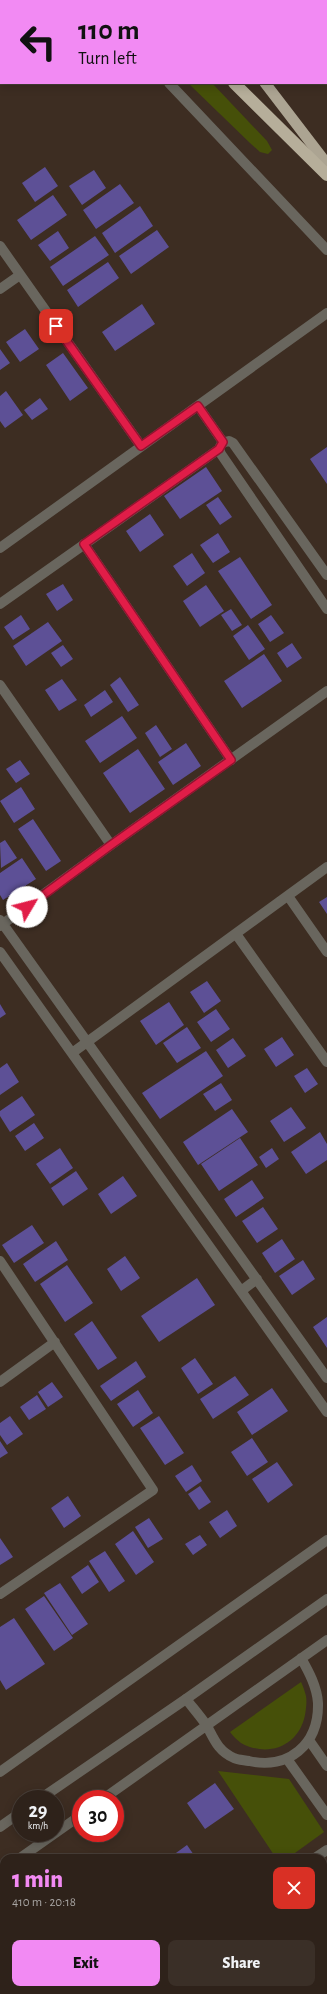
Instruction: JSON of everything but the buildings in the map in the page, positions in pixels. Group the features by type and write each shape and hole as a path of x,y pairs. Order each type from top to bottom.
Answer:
{"highway":[{"path":"235,84 327,175"},
{"path":"266,84 327,164"}],"street":[{"path":"170,84 327,250"},
{"path":"0,246 141,446"},
{"path":"0,289 20,275"},
{"path":"0,548 327,313"},
{"path":"198,406 221,446 327,609"},
{"path":"0,604 229,441 233,443 327,575"},
{"path":"84,544 231,760"},
{"path":"0,685 111,845"},
{"path":"327,691 1,924 327,1378"},
{"path":"72,1053 327,867"},
{"path":"288,896 327,952"},
{"path":"236,934 327,1062"},
{"path":"0,952 327,1412"},
{"path":"0,1261 153,1490 0,1594"},
{"path":"241,1291 257,1279"},
{"path":"0,1382 55,1342"},
{"path":"0,1772 327,1540"},
{"path":"53,1790 186,1700 327,1598"},
{"path":"116,1790 327,1640"},
{"path":"186,1700 206,1725 216,1745 233,1758 256,1763 280,1762 297,1754 309,1740 316,1724 318,1703 314,1682 301,1658"},
{"path":"309,1740 327,1766"},
{"path":"287,1759 327,1815"},
{"path":"0,1826 12,1818"},
{"path":"26,1854 72,1821"}],"green space":[{"path":"189,84 213,84 267,141 272,150 268,154 260,152"},
{"path":"301,1682 306,1698 305,1715 302,1726 296,1735 289,1741 272,1749 262,1749 241,1743 230,1732"},
{"path":"218,1771 289,1779 324,1832 294,1854 273,1854"}],"route":[{"path":"27,907 231,760 84,544 219,449 223,442 198,406 141,446 56,326"}]}
